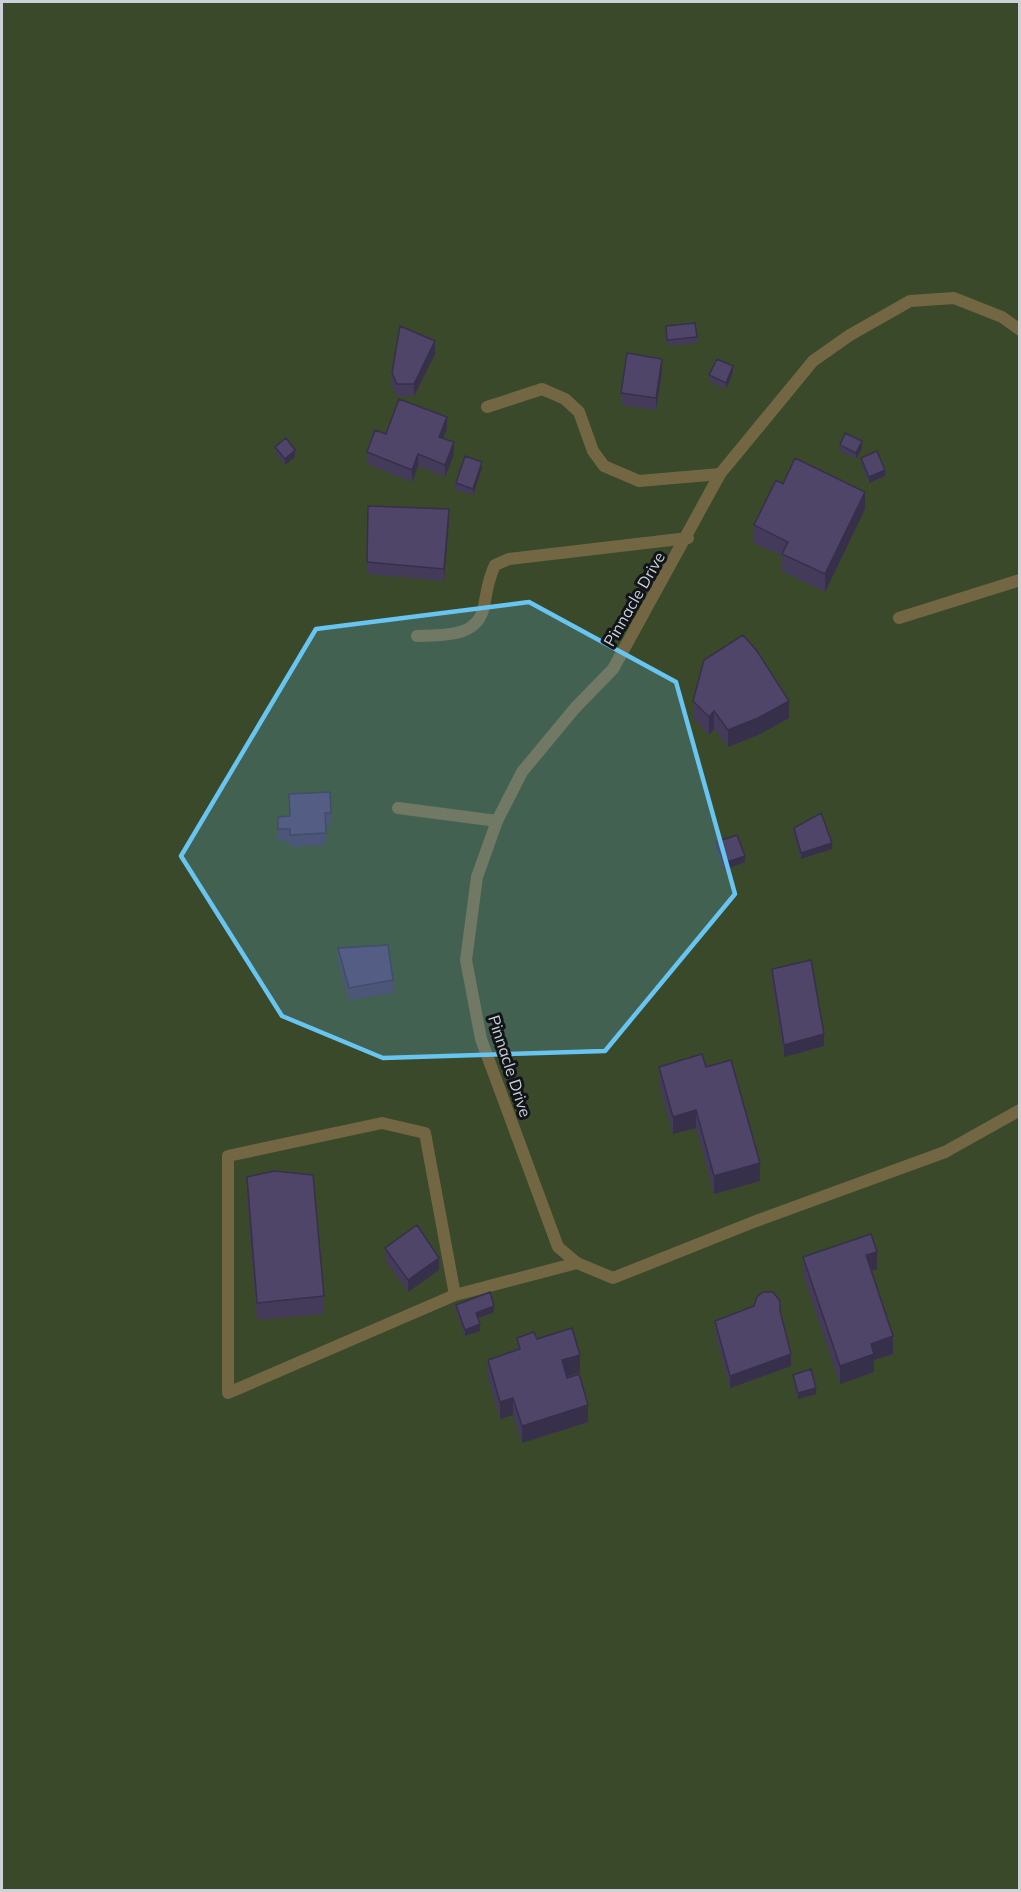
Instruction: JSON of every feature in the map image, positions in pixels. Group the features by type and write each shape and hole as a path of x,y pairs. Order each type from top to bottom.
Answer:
{"street":[{"name":"Pinnacle Drive","path":"1020,330 1002,316 954,298 910,302 850,335 813,361 720,474 688,538 613,669 574,708 522,772 497,821 477,877 466,960 481,1039 558,1247 577,1263 613,1278 746,1225 945,1152 1020,1110"},
{"path":"487,407 542,389 564,399 579,412 592,451 604,466 639,481 720,474"},
{"path":"417,636 458,634 475,626 481,617 487,580 495,565 509,559 688,538"},
{"path":"899,618 1020,580"},
{"path":"398,808 497,821"},
{"path":"455,1295 425,1133 382,1123 228,1156 228,1393 455,1295 577,1263"}],"highlighted area":[{"path":"529,602 676,682 735,894 605,1051 383,1058 282,1016 181,856 316,629"}],"green space":[{"path":"2,2 1019,2 1019,1890 2,1890"}],"building":[{"path":"695,323 697,337 667,340 666,326"},
{"path":"400,326 435,341 414,384 397,384 392,373"},
{"path":"627,353 662,359 656,398 621,393"},
{"path":"717,359 733,366 726,383 709,375"},
{"path":"399,399 447,417 439,437 454,442 445,465 418,454 412,470 367,452 375,430 386,434"},
{"path":"845,433 862,441 856,453 840,445"},
{"path":"286,438 295,450 285,459 275,447"},
{"path":"877,451 885,470 869,477 861,458"},
{"path":"465,456 482,462 473,489 456,483"},
{"path":"795,458 865,492 825,574 782,554 788,542 754,525 776,480 783,484"},
{"path":"368,506 449,509 444,569 367,562"},
{"path":"743,635 757,651 789,701 758,718 728,730 714,711 709,717 693,701 704,660"},
{"path":"330,792 331,813 325,813 326,833 290,835 290,829 278,829 278,817 290,816 289,794"},
{"path":"821,813 832,843 801,853 794,828"},
{"path":"737,835 745,856 724,863 716,842"},
{"path":"388,945 393,980 349,988 338,948"},
{"path":"811,960 824,1034 784,1045 772,969"},
{"path":"702,1054 706,1067 731,1060 760,1163 714,1176 696,1110 673,1117 659,1067"},
{"path":"274,1171 313,1175 324,1296 257,1303 247,1177"},
{"path":"417,1225 439,1258 408,1280 385,1248"},
{"path":"871,1234 877,1252 866,1255 893,1336 871,1344 874,1354 840,1366 803,1257"},
{"path":"490,1292 494,1306 476,1313 480,1324 465,1330 456,1305"},
{"path":"763,1292 773,1292 780,1301 780,1311 791,1354 730,1376 715,1321 754,1306 757,1297"},
{"path":"572,1328 580,1355 562,1360 567,1378 579,1374 588,1405 522,1426 513,1398 500,1402 488,1360 520,1349 517,1338 534,1332 537,1339"},
{"path":"811,1369 816,1388 798,1393 793,1375"}]}
